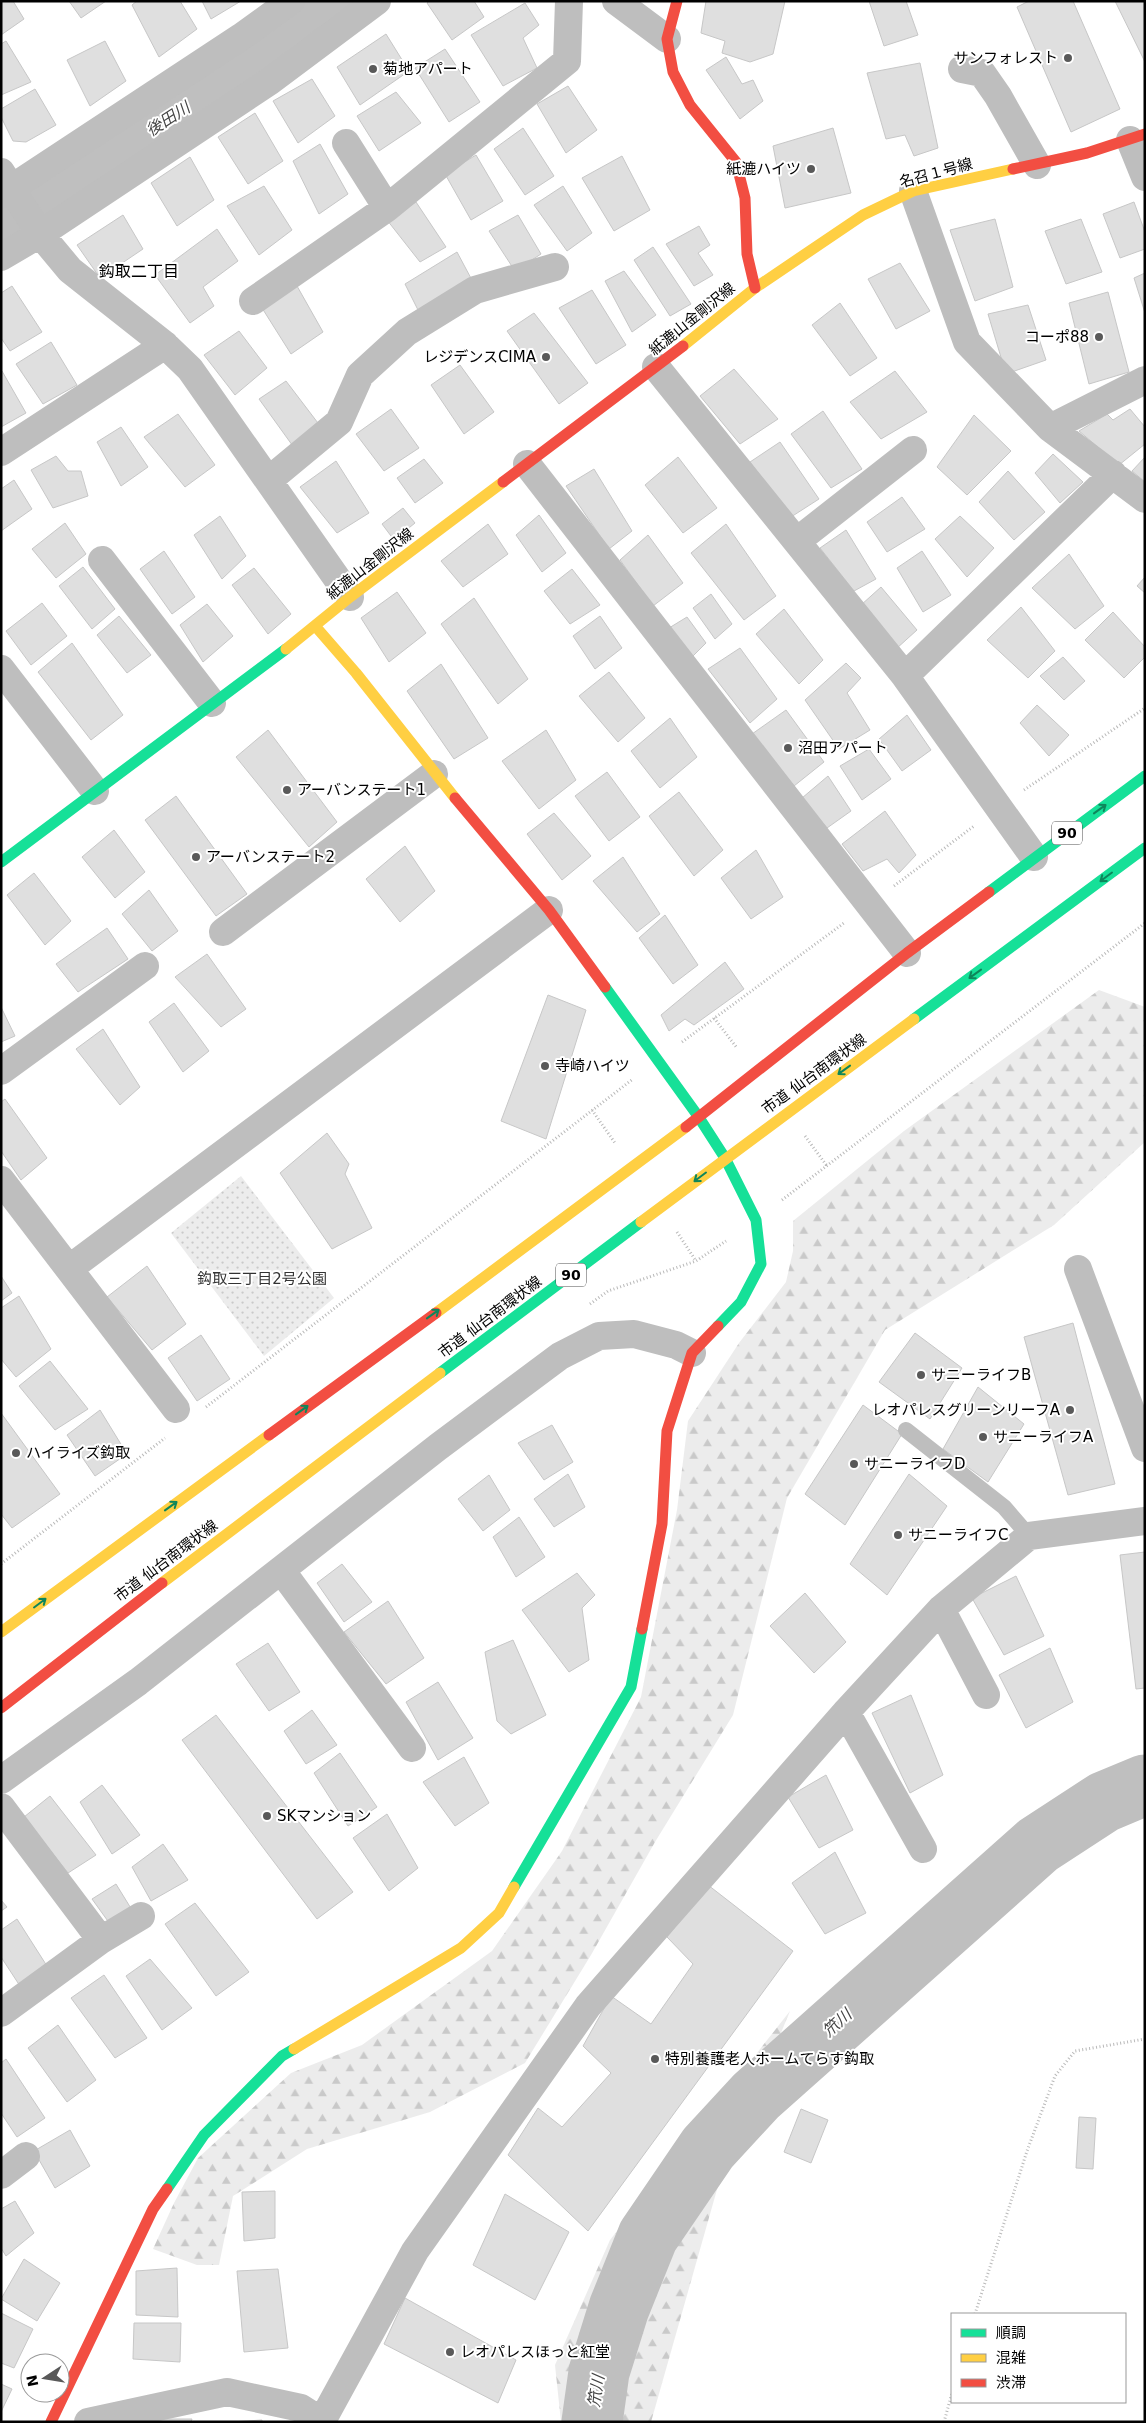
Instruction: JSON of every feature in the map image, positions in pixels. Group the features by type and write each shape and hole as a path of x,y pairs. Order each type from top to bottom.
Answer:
{"street":[{"path":"291,1 241,38 8,189 37,230 70,270 165,345 190,370 350,597"},
{"path":"1,257 37,230 270,81 377,1"},
{"path":"253,301 387,208 567,61 569,1"},
{"path":"616,1 667,39"},
{"path":"677,1 667,39 673,72 690,105 736,162 745,198 746,254 755,288"},
{"path":"962,68 982,73 998,96 1037,165"},
{"path":"1137,137 1145,178"},
{"name":"名召１号線","path":"755,288 863,215 913,192 955,181 1037,165 1137,137"},
{"path":"346,143 387,208"},
{"path":"913,192 967,342 1050,428 1145,499"},
{"path":"269,480 339,422 360,375 407,332 475,290 556,267"},
{"name":"紙漉山金剛沢線","path":"1,862 316,627 350,597 656,367 755,288"},
{"path":"1,452 165,345"},
{"path":"656,367 905,676 1034,857"},
{"path":"1050,428 1145,380"},
{"path":"796,541 913,450"},
{"path":"527,464 907,953"},
{"path":"905,676 1113,474"},
{"path":"102,560 212,703"},
{"path":"51,2422 153,2209 204,2135 282,2056 403,1986 461,1948 499,1913 631,1687 662,1524 667,1431 692,1353 741,1302 761,1264 756,1220 725,1158 698,1116 549,910 434,774 356,673 316,627"},
{"path":"1,669 95,791"},
{"path":"223,932 434,774"},
{"name":"90","path":"1,1632 633,1168 907,953 1145,776"},
{"name":"市道 仙台南環状線","path":"1,1708 82,1644 725,1158 1145,848"},
{"path":"70,1268 549,910"},
{"path":"1,1071 145,966"},
{"path":"1,1180 187,1411"},
{"path":"1078,1269 1145,1448"},
{"path":"1,1780 138,1682 438,1447 560,1356 599,1336 634,1334 676,1345 692,1353"},
{"path":"88,2422 227,2392 301,2408 323,2421 415,2251 588,2006 846,1712 941,1609 1029,1536 1145,1521"},
{"path":"281,1570 412,1748"},
{"path":"941,1609 986,1695"},
{"path":"846,1712 923,1849"},
{"path":"1,1807 101,1940"},
{"path":"1,2013 101,1940 141,1916"},
{"path":"1,2175 26,2156"}],"lane":[{"path":"906,1430 1004,1507 1029,1536"}],"path":[{"path":"187,1411 999,807 1145,708"},
{"path":"1,1564 167,1437"},
{"path":"975,2313 1027,2151 1055,2076 1076,2051 1145,2039"},
{"path":"944,2422 951,2397"}],"green space":[{"path":"1099,990 1145,1007 1145,1142 1054,1225 885,1330 787,1498 733,1715 655,1842 591,1955 525,2063 430,2112 307,2149 233,2196 219,2265 197,2265 153,2249 174,2203 198,2158 291,2073 362,2045 492,1951 562,1851 641,1697 677,1510 688,1421 739,1343 786,1282 793,1251 793,1221 904,1131"},
{"name":"鈎取三丁目2号公園","path":"241,1176 334,1298 264,1356 171,1233"},
{"path":"790,2011 718,2186 651,2422 561,2422 555,2365 610,2240"}],"building":[{"path":"1,1 13,1 24,19 1,35"},
{"path":"69,1 106,1 81,18"},
{"path":"137,1 180,1 197,29 159,57 132,5"},
{"path":"202,1 241,1 211,19"},
{"path":"429,1 474,1 484,17 452,40 427,3"},
{"path":"706,1 785,1 773,54 750,62 722,53 725,41 701,33"},
{"path":"869,1 906,1 918,35 884,46"},
{"name":"サンフォレスト","path":"1029,1 1073,1 1120,109 1071,132 1017,7"},
{"path":"1115,1 1145,1 1145,62"},
{"path":"525,3 539,25 523,38 537,68 503,86 471,35"},
{"name":"菊地アパート","path":"386,34 409,71 360,105 337,67"},
{"path":"6,41 31,82 1,95 1,44"},
{"path":"105,41 126,81 90,106 67,60"},
{"path":"445,49 480,102 449,122 415,68"},
{"path":"726,57 742,84 753,80 763,101 740,119 706,70"},
{"path":"920,63 938,148 914,156 905,135 886,139 867,73"},
{"path":"312,79 335,116 298,143 273,101"},
{"path":"568,86 597,130 566,153 537,104"},
{"path":"35,89 56,125 26,142 13,141 1,117 1,109"},
{"path":"396,92 421,123 379,151 357,116"},
{"path":"255,113 283,161 248,184 218,137"},
{"path":"523,128 554,176 525,195 494,149"},
{"name":"紙漉ハイツ","path":"833,128 851,193 785,208 773,146"},
{"path":"320,144 348,194 319,214 293,161"},
{"path":"476,155 503,201 471,220 445,174"},
{"path":"622,156 650,210 614,231 582,178"},
{"path":"190,157 214,200 177,226 151,183"},
{"path":"264,186 292,230 259,255 227,206"},
{"path":"563,186 592,233 567,251 534,205"},
{"path":"416,202 446,247 420,262 387,220"},
{"path":"1134,202 1145,232 1145,249 1120,258 1103,214"},
{"path":"123,215 143,249 100,278 77,245"},
{"path":"518,215 541,254 515,271 489,231"},
{"path":"995,219 1013,287 975,301 950,230"},
{"path":"1081,219 1102,272 1066,284 1045,231"},
{"path":"699,226 710,245 698,253 713,275 694,286 666,244"},
{"path":"217,229 238,261 203,287 214,306 190,323 155,275"},
{"path":"653,247 691,304 670,316 634,260"},
{"path":"457,252 473,282 419,312 405,284"},
{"path":"900,263 930,311 896,329 868,279"},
{"path":"624,271 656,315 632,332 605,281"},
{"path":"1145,273 1145,313 1134,278"},
{"path":"12,286 42,332 10,351 1,338 1,293"},
{"path":"297,286 323,332 291,354 262,308"},
{"path":"592,290 626,345 596,364 559,308"},
{"name":"コーポ88","path":"1108,292 1129,372 1089,384 1069,303"},
{"path":"840,303 877,358 850,376 812,325"},
{"path":"1028,305 1046,360 1006,374 988,314"},
{"name":"レジデンスCIMA","path":"534,313 588,383 559,404 507,331"},
{"path":"239,331 267,368 235,395 204,355"},
{"path":"51,342 77,385 43,404 16,364"},
{"path":"460,365 494,412 464,434 431,385"},
{"path":"734,369 778,419 740,444 700,396"},
{"path":"1,371 26,413 1,427"},
{"path":"895,371 927,412 881,439 850,402"},
{"path":"286,381 321,427 295,449 259,399"},
{"path":"391,409 419,448 384,471 356,434"},
{"path":"1130,409 1145,427 1145,444 1119,465 1079,431 1107,414 1113,420"},
{"path":"823,411 862,469 831,488 791,434"},
{"path":"178,414 215,465 185,487 144,437"},
{"path":"974,415 1011,451 967,495 937,467"},
{"path":"121,427 148,467 121,486 97,442"},
{"path":"780,442 819,499 791,517 750,462"},
{"path":"1053,454 1083,482 1060,503 1035,473"},
{"path":"56,456 68,471 81,471 88,496 53,508 31,470"},
{"path":"678,457 717,508 683,533 645,485"},
{"path":"1145,457 1145,482 1132,471"},
{"path":"424,459 443,483 415,503 397,478"},
{"path":"336,461 369,513 337,533 300,487"},
{"path":"594,469 632,531 609,549 566,486"},
{"path":"1008,471 1045,512 1014,540 979,502"},
{"path":"14,480 32,509 1,531 1,489"},
{"path":"902,497 925,529 887,552 867,522"},
{"path":"403,508 415,523 394,540 382,524"},
{"path":"539,515 566,553 542,572 516,535"},
{"path":"220,516 246,556 222,579 194,535"},
{"path":"960,516 994,548 967,577 935,539"},
{"path":"65,523 86,554 56,578 32,549"},
{"path":"488,524 508,554 463,587 441,561"},
{"path":"726,524 776,596 744,620 691,553"},
{"path":"846,530 876,579 854,591 820,548"},
{"path":"648,535 683,583 653,606 620,560"},
{"path":"164,551 195,597 172,614 140,569"},
{"path":"922,551 951,595 923,612 897,568"},
{"path":"1069,554 1104,606 1075,629 1032,588"},
{"path":"83,567 115,609 92,629 59,586"},
{"path":"254,568 291,614 268,634 232,585"},
{"path":"572,569 600,605 570,624 544,591"},
{"path":"1145,577 1145,593 1137,586"},
{"path":"881,587 917,630 896,649 861,605"},
{"path":"397,592 426,633 389,662 361,618"},
{"path":"711,594 732,624 715,639 693,608"},
{"path":"474,598 528,679 498,704 441,624"},
{"path":"42,603 67,636 31,665 6,631"},
{"path":"207,604 233,636 203,662 180,625"},
{"path":"1021,607 1055,651 1028,678 987,640"},
{"path":"784,609 823,660 799,684 756,634"},
{"path":"1113,612 1145,647 1145,657 1124,678 1085,640"},
{"path":"119,616 151,655 127,673 97,635"},
{"path":"600,616 622,648 595,669 573,636"},
{"path":"687,617 706,643 690,659 669,628"},
{"path":"72,643 123,715 91,740 38,672"},
{"path":"740,648 777,699 750,723 708,669"},
{"path":"1063,657 1085,681 1064,700 1040,676"},
{"path":"846,663 861,678 847,693 870,730 839,749 805,700"},
{"path":"441,664 488,738 454,759 407,691"},
{"path":"609,672 645,718 618,742 579,696"},
{"path":"1037,705 1069,735 1049,756 1020,723"},
{"name":"沼田アパート","path":"786,710 824,762 794,786 752,734"},
{"path":"907,715 931,750 902,771 879,739"},
{"path":"670,718 697,757 660,788 631,751"},
{"name":"アーバンステート1","path":"268,730 337,822 309,847 236,757"},
{"path":"546,730 576,780 539,809 502,761"},
{"path":"869,749 891,779 862,800 840,766"},
{"path":"607,772 640,817 609,841 575,796"},
{"path":"828,776 851,811 827,828 802,798"},
{"path":"679,792 723,850 694,876 649,816"},
{"name":"アーバンステート2","path":"176,796 247,894 216,916 145,820"},
{"path":"885,811 916,855 899,873 887,859 863,871 842,844"},
{"path":"554,813 591,856 562,880 527,834"},
{"path":"114,830 145,872 115,898 82,857"},
{"path":"405,846 435,891 400,922 366,879"},
{"path":"756,850 783,897 751,919 721,878"},
{"path":"623,857 660,914 637,932 593,881"},
{"path":"34,873 71,921 45,945 7,895"},
{"path":"149,890 178,931 152,951 122,914"},
{"path":"665,915 698,965 673,984 639,938"},
{"path":"107,928 128,959 78,992 56,964"},
{"path":"207,954 246,1009 221,1027 175,977"},
{"path":"725,962 744,989 694,1025 685,1019 669,1031 661,1015"},
{"name":"寺崎ハイツ","path":"548,995 586,1010 546,1139 501,1121"},
{"path":"174,1003 209,1051 183,1072 149,1022"},
{"path":"1,1007 15,1036 1,1042"},
{"path":"103,1029 140,1087 120,1105 76,1049"},
{"path":"5,1099 47,1158 21,1180 1,1151 1,1102"},
{"path":"327,1133 349,1164 345,1174 372,1228 332,1249 280,1173"},
{"path":"147,1266 186,1324 152,1350 107,1297"},
{"path":"1,1276 12,1293 1,1301"},
{"path":"19,1296 51,1349 16,1377 1,1359 1,1308"},
{"name":"レオパレスグリーンリーフA","path":"1073,1323 1115,1484 1068,1495 1024,1337"},
{"name":"サニーライフB","path":"915,1333 962,1368 930,1419 879,1382"},
{"path":"201,1335 230,1379 197,1401 168,1358"},
{"path":"50,1361 88,1409 55,1430 19,1386"},
{"name":"サニーライフA","path":"978,1387 1024,1424 988,1482 943,1449"},
{"name":"サニーライフD","path":"863,1405 902,1434 845,1525 805,1494"},
{"path":"100,1410 127,1454 95,1476 67,1435"},
{"name":"ハイライズ鈎取","path":"1,1413 60,1494 12,1528 1,1514"},
{"path":"552,1425 573,1462 544,1480 518,1443"},
{"path":"568,1474 585,1507 554,1527 534,1499"},
{"name":"サニーライフC","path":"909,1474 947,1506 887,1595 850,1564"},
{"path":"489,1475 510,1510 483,1531 458,1499"},
{"path":"519,1517 545,1557 516,1577 493,1537"},
{"path":"1145,1552 1145,1688 1136,1689 1120,1555"},
{"path":"342,1564 372,1602 344,1622 317,1583"},
{"path":"577,1573 595,1595 582,1608 589,1660 569,1672 522,1610"},
{"path":"1016,1576 1044,1636 1004,1655 972,1598"},
{"path":"805,1593 846,1642 814,1673 770,1626"},
{"path":"388,1601 424,1658 386,1684 344,1632"},
{"path":"513,1640 546,1715 511,1734 497,1721 485,1652"},
{"path":"268,1643 300,1692 269,1711 236,1664"},
{"path":"1050,1648 1073,1702 1026,1728 999,1675"},
{"path":"438,1682 473,1738 438,1760 406,1702"},
{"path":"911,1695 943,1775 910,1793 872,1713"},
{"path":"312,1710 337,1745 306,1764 284,1731"},
{"name":"SKマンション","path":"216,1715 353,1892 317,1919 182,1740"},
{"path":"340,1753 377,1807 348,1826 314,1773"},
{"path":"464,1757 489,1803 455,1826 423,1782"},
{"path":"826,1775 853,1830 819,1848 788,1797"},
{"path":"102,1785 140,1835 112,1854 80,1802"},
{"path":"50,1796 96,1855 68,1873 24,1817"},
{"path":"387,1814 418,1868 389,1891 353,1838"},
{"path":"163,1844 188,1880 151,1901 132,1867"},
{"path":"835,1852 866,1913 825,1934 792,1883"},
{"path":"116,1884 132,1910 110,1924 92,1899"},
{"name":"特別養護老人ホームてらす鈎取","path":"708,1885 793,1951 588,2231 508,2155 538,2108 562,2127 611,2073 583,2046 611,1996 651,2024 693,1964 667,1937"},
{"path":"1,1900 7,1907 1,1911"},
{"path":"195,1903 249,1972 216,1996 165,1924"},
{"path":"17,1919 47,1966 20,1986 1,1957 1,1930"},
{"path":"150,1959 192,2008 162,2030 126,1976"},
{"path":"104,1975 147,2038 115,2058 71,1998"},
{"path":"58,2025 96,2080 67,2102 28,2048"},
{"path":"6,2059 45,2118 17,2137 1,2113 1,2063"},
{"path":"801,2109 828,2120 811,2163 784,2152"},
{"path":"1079,2117 1096,2118 1093,2169 1076,2168"},
{"path":"70,2130 90,2166 55,2188 34,2151"},
{"path":"275,2191 275,2238 244,2241 242,2192"},
{"path":"505,2194 569,2232 535,2300 473,2265"},
{"path":"15,2201 34,2233 6,2256 1,2248 1,2209"},
{"path":"24,2259 60,2283 37,2321 1,2299"},
{"path":"177,2268 178,2317 136,2315 136,2271"},
{"path":"278,2269 288,2348 244,2352 237,2271"},
{"name":"レオパレスほっと紅堂","path":"405,2298 516,2360 498,2403 384,2344"},
{"path":"1,2313 33,2329 14,2368 1,2363"},
{"path":"134,2323 181,2323 180,2362 133,2359"},
{"path":"1,2384 12,2389 1,2412"},
{"path":"148,2419 192,2419 191,2422 148,2422"},
{"path":"262,2420 262,2422 231,2422"}],"waterway":[{"name":"後田川","path":"1,226 246,69 327,1"},
{"name":"笊川","path":"592,2422 599,2372 619,2308 648,2236 708,2148 756,2096 1038,1845 1104,1802 1145,1785"}],"traffic: fast":[{"path":"1,862 286,649"},
{"path":"989,892 1145,776"},
{"path":"914,1019 1145,848"},
{"path":"605,987 698,1116 725,1158 756,1220 761,1264 741,1302 718,1326"},
{"path":"440,1373 641,1222"},
{"path":"514,1887 631,1687 642,1629"},
{"path":"167,2189 204,2135 282,2056 294,2049"}],"traffic: slow":[{"path":"683,346 755,288 863,215 913,191 1013,169"},
{"path":"286,649 350,597 503,482"},
{"path":"316,627 356,673 455,798"},
{"path":"641,1222 914,1019"},
{"path":"436,1313 686,1127"},
{"path":"162,1583 440,1373"},
{"path":"1,1632 269,1435"},
{"path":"294,2049 461,1948 499,1913 514,1887"}],"traffic: jam":[{"path":"677,1 667,39 673,72 690,105 736,162 745,198 747,254 755,288"},
{"path":"1013,169 1087,153 1145,134"},
{"path":"503,482 683,346"},
{"path":"455,798 549,910 605,987"},
{"path":"686,1127 907,953 989,892"},
{"path":"269,1435 436,1313"},
{"path":"642,1629 662,1524 667,1431 692,1353 718,1326"},
{"path":"1,1708 162,1583"},
{"path":"51,2422 153,2209 167,2189"}],"place":[{"name":"サンフォレスト","path":"1068,58"},
{"name":"菊地アパート","path":"373,69"},
{"name":"紙漉ハイツ","path":"811,169"},
{"name":"コーポ88","path":"1099,337"},
{"name":"レジデンスCIMA","path":"546,357"},
{"name":"沼田アパート","path":"788,748"},
{"name":"アーバンステート1","path":"287,790"},
{"name":"アーバンステート2","path":"196,857"},
{"name":"寺崎ハイツ","path":"545,1066"},
{"name":"サニーライフB","path":"921,1375"},
{"name":"レオパレスグリーンリーフA","path":"1070,1410"},
{"name":"サニーライフA","path":"983,1437"},
{"name":"ハイライズ鈎取","path":"16,1453"},
{"name":"サニーライフD","path":"854,1464"},
{"name":"サニーライフC","path":"898,1535"},
{"name":"SKマンション","path":"267,1816"},
{"name":"特別養護老人ホームてらす鈎取","path":"655,2059"},
{"name":"レオパレスほっと紅堂","path":"450,2352"}],"district":[{"name":"鈎取二丁目","path":"139,271"}]}
